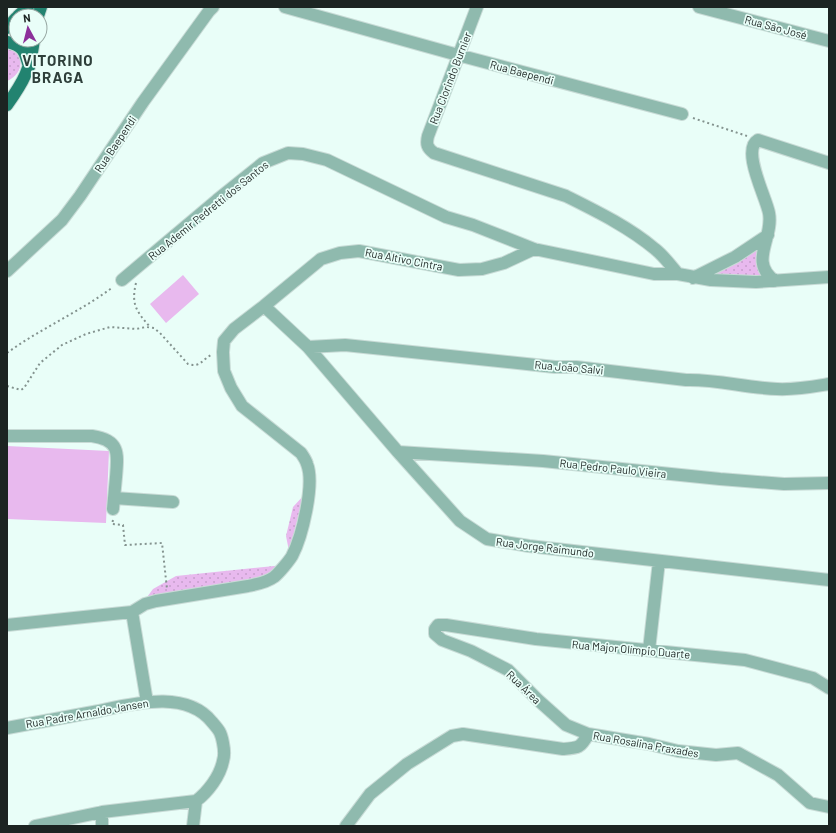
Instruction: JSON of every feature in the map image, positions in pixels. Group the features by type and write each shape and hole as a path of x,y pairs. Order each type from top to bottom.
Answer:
{"main road":[{"path":"7,42 20,47 25,54 29,68"},
{"path":"7,105 21,85 29,68 33,48"},
{"path":"7,89 13,89 21,85"}],"street":[{"name":"Rua Baependi","path":"7,272 62,220 148,96 213,7"},
{"name":"Rua Baependi","path":"285,7 458,55 682,114"},
{"name":"Rua Clorindo Burnier","path":"477,7 428,136 426,143 428,149 434,153 566,196 636,235 656,250 678,274"},
{"name":"Rua São José","path":"699,7 829,41"},
{"path":"775,281 768,276 762,266 770,225 769,213 753,166 753,146 758,140 829,163"},
{"name":"Rua Ademir Pedretti dos Santos","path":"122,280 263,163 288,153 303,154 327,160 446,217 472,225 534,249 654,274 678,274 693,278 711,280 756,282 829,277"},
{"path":"693,278 736,257 768,235"},
{"name":"Rua Altivo Cintra","path":"223,352 224,341 234,329 321,259 340,253 359,251 459,270 482,269 504,263 534,249"},
{"name":"Rua Jorge Raimundo","path":"264,306 308,347 398,452 460,521 487,539 530,546 829,580"},
{"name":"Rua João Salvi","path":"308,347 345,345 555,367 576,367 686,380 702,379 776,389 803,389 829,384"},
{"path":"7,625 132,612 145,604 156,601 256,585 274,577 292,557 301,532 306,511 309,490 309,473 307,463 301,453 242,406 231,388 224,372 223,352"},
{"path":"7,436 92,436 105,439 114,446 118,456 113,503 173,502"},
{"name":"Rua Pedro Paulo Vieira","path":"398,452 543,461 720,480 784,484 829,483"},
{"path":"649,650 659,561"},
{"path":"132,612 147,702"},
{"name":"Rua Major Olímpio Duarte","path":"435,634 435,629 438,626 446,625 536,639 745,660 813,678 829,688"},
{"name":"Rua Área","path":"435,634 442,640 471,651 508,670 566,725 588,734"},
{"name":"Rua Padre Arnaldo Jansen","path":"7,728 147,702 175,702 196,708 208,716 221,732 224,749 223,761 211,785 204,795 196,801"},
{"name":"Rua Rosalina Praxades","path":"346,826 370,794 407,764 452,736 462,734 562,749 575,748 583,744 588,734 649,744 695,754 716,755 738,753 778,775 810,802 829,807"},
{"path":"35,826 102,812 196,801 194,826"},
{"path":"102,812 102,826"}],"path":[{"path":"682,114 758,140"},
{"path":"138,278 134,292 134,306 139,315 150,327 154,328 160,333 188,364 194,366 200,364 211,355 223,352"},
{"path":"7,353 34,335 95,301 122,280"},
{"path":"7,386 21,390 24,388 40,363 62,345 79,337 98,330 110,328 136,329 150,327"},
{"path":"113,503 112,524 123,525 125,545 162,543 168,599"}],"shaded area":[{"path":"7,46 8,48 13,49 20,58 20,69 13,78 7,81"},
{"path":"758,246 764,279 707,274"},
{"path":"183,275 199,294 166,323 150,304"},
{"path":"7,446 109,451 106,523 7,519"},
{"path":"304,495 289,551 286,536 293,507"},
{"path":"284,565 274,577 139,608 153,589 176,576"}],"district":[{"name":"VITORINO BRAGA","path":"58,68"}]}
